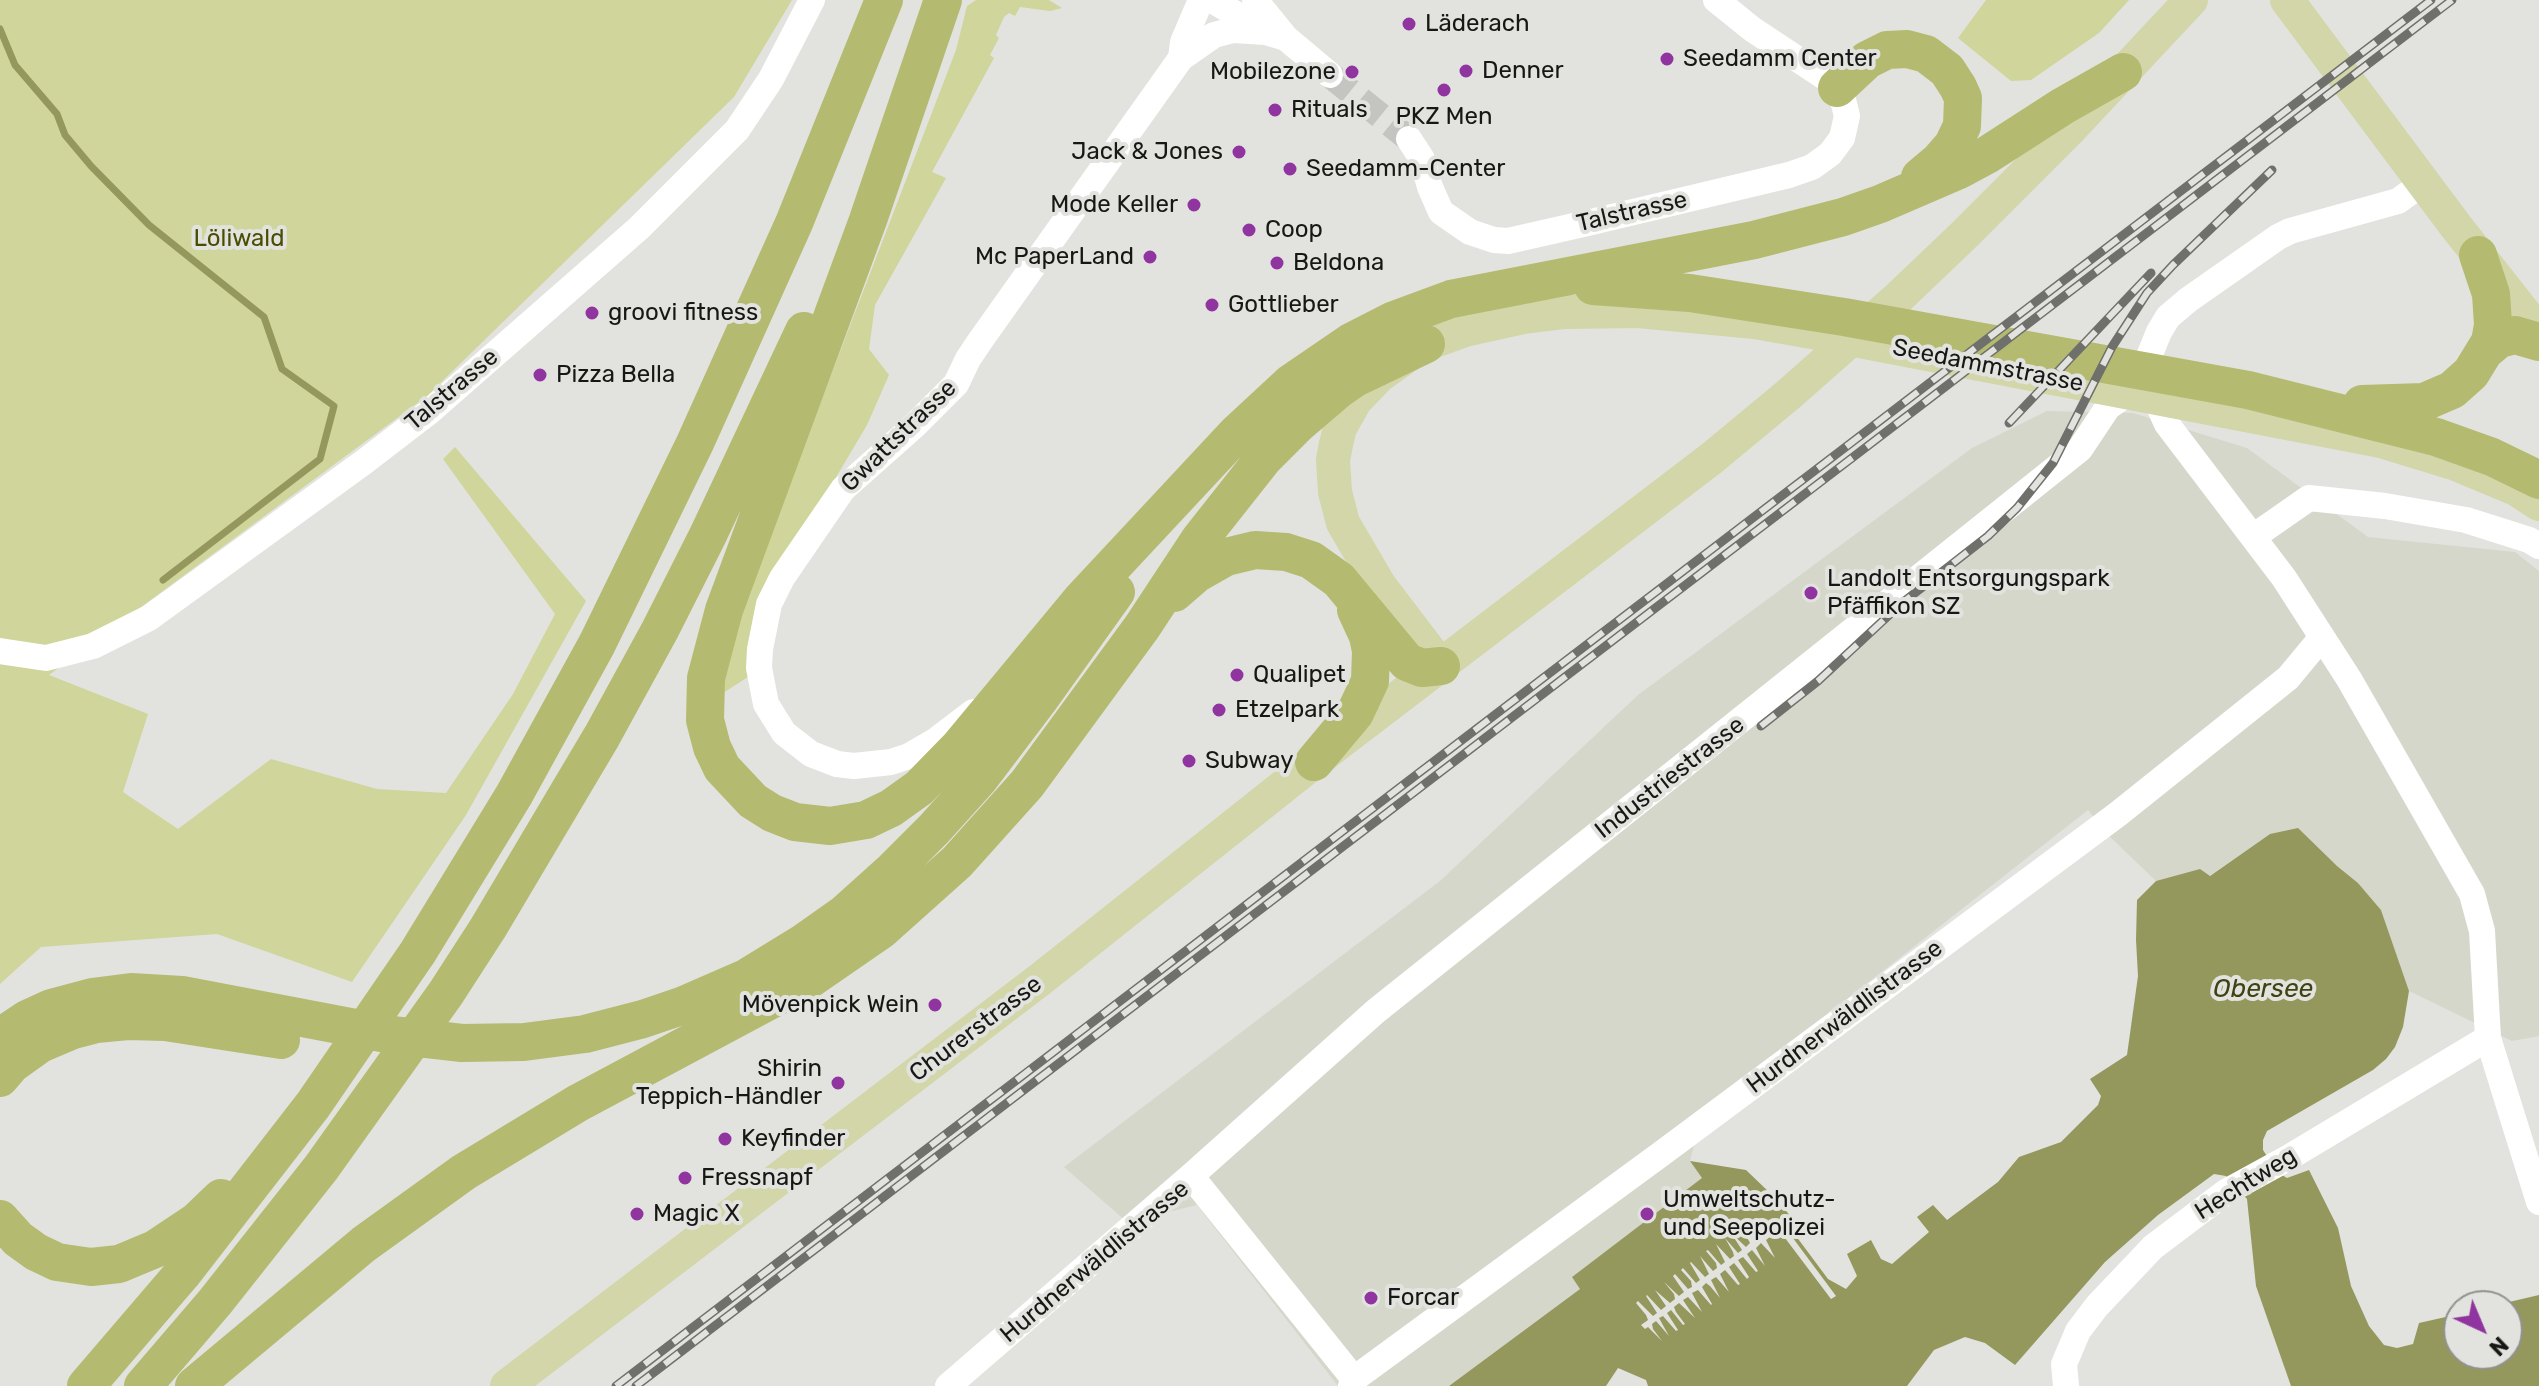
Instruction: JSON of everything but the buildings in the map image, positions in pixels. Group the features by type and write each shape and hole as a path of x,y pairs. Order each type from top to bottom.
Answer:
{"highway":[{"path":"86,1386 191,1264 314,1103 398,983 529,769 652,536 794,223 884,0"},
{"path":"943,0 868,220 724,610 706,678 705,720 712,747 722,768 753,801 795,822 842,825 878,815 919,788 960,746 1082,599 1189,483 1272,399 1312,367 1351,342 1418,310 1451,299 1754,240 1831,221 1880,204 1959,170 2123,72"},
{"path":"143,1386 287,1213 366,1106 446,993 545,835 602,736 708,535 810,317 943,0"},
{"path":"1837,88 1874,56 1887,50 1907,49 1938,61 1952,75 1961,92 1963,119 1953,145 1932,168 1880,204"},
{"path":"2478,255 2487,278 2493,311 2493,325 2486,350"},
{"path":"1505,287 1573,285 1690,293 1834,325 2195,392 2248,390 2356,404 2424,402 2462,383 2486,350 2499,339 2515,335 2539,342"},
{"path":"194,1386 355,1251 464,1172 578,1103 769,1002 843,958 881,930 957,862 1027,784 1142,627 1200,539 1247,477 1282,439 1320,404 1355,378 1426,344"},
{"path":"2248,390 2436,437 2492,457 2539,480"},
{"path":"0,1037 27,1019 64,1003 139,992 203,998 392,1035 462,1043 504,1043 562,1037 624,1025 726,988 825,928 876,886 934,829 979,779 1041,697 1189,483"},
{"path":"1142,627 1173,593 1196,574 1226,557 1255,550 1286,552 1311,560 1339,580 1407,662 1422,668 1441,666"},
{"path":"1314,762 1355,713 1370,681 1368,636 1339,580"},
{"path":"0,1078 12,1064 40,1044 73,1030 109,1023 148,1021 184,1024 409,1060 490,1065 572,1059 628,1048 695,1029 769,1002"},
{"path":"0,1219 26,1246 57,1262 91,1267 131,1259 165,1244 197,1221 314,1103"}],"main road":[{"name":"Churerstrasse","path":"507,1386 1042,978 1314,762 1700,467 1788,395 1941,258 2016,185 2191,0"},
{"path":"2287,0 2539,332"},
{"path":"1441,666 1380,586 1351,540 1338,508 1333,460 1340,428 1355,401 1379,376 1426,344 1465,330 1544,314 1597,310 1680,313 1755,322 1834,325"},
{"path":"2195,392 2413,450 2504,484 2539,504"}],"street":[{"name":"Talstrasse","path":"0,651 46,658 93,646 127,631 209,577 429,412 639,228 737,130 771,79 812,0"},
{"name":"Gwattstrasse","path":"1024,668 935,741 909,756 874,765 837,764 824,761 784,733 766,704 759,659 769,604 782,578 843,489 956,384 968,359 1181,58 1183,42 1201,0"},
{"path":"1212,0 1276,35 1330,75"},
{"path":"1255,0 1276,35"},
{"path":"1716,0 1837,88"},
{"path":"1181,58 1223,32 1244,29 1276,35"},
{"name":"Talstrasse","path":"1409,139 1422,159 1441,212 1482,237 1508,241 1812,167 1838,146 1846,128 1846,106 1837,88"},
{"path":"2423,183 2398,201 2278,237 2199,291 2168,317 2159,332 2150,354 2147,380 2167,424 2284,578 2322,637 2472,894 2482,931 2488,1038 2539,1202"},
{"name":"Industriestrasse","path":"1191,1176 1376,1011 2080,449 2108,407 2147,380"},
{"path":"2253,537 2309,498 2385,506 2466,520 2539,546"},
{"name":"Hurdnerwäldlistrasse","path":"948,1386 1191,1176 1352,1383 2118,814 2288,678 2322,637"},
{"name":"Hechtweg","path":"2066,1386 2064,1364 2078,1331 2097,1306 2153,1247 2226,1192 2488,1038"}],"shaded area":[{"path":"2047,411 2133,413 2247,448 2368,537 2515,552 2539,571 2539,1036 2512,1041 2409,991 2381,910 2358,883 2337,866 2270,834 2209,876 2200,870 2156,881 2107,834 2088,810 1702,1113 1690,1161 1703,1178 1573,1276 1581,1288 1449,1386 1338,1386 1197,1205 1127,1222 1064,1167 1440,881 1638,695 1972,448"}],"green space":[{"name":"Löliwald","path":"0,0 792,0 734,97 427,396 49,675 148,714 123,792 178,829 271,759 377,789 446,793 513,694 555,614 443,459 455,447 586,601 466,815 352,982 217,934 41,947 0,984"},
{"path":"976,0 1049,0 1062,8 1050,11 1020,7 1015,16 1009,13 1004,17 996,35 999,38 990,55 994,58 932,172 946,178 875,305 869,349 889,375 867,425 835,479 751,675 720,695 731,635 956,50 967,6"},
{"path":"1986,0 2129,0 2099,33 2031,80 2011,81 1958,38"}],"water":[{"name":"Obersee","path":"2298,828 2358,883 2381,910 2409,991 2403,1027 2386,1059 2373,1070 2267,1131 2263,1150 2277,1172 2287,1178 2309,1170 2338,1228 2351,1286 2369,1326 2384,1345 2397,1348 2413,1344 2419,1323 2443,1318 2443,1370 2523,1370 2523,1299 2539,1295 2539,1386 2291,1386 2256,1286 2247,1199 2226,1176 2214,1174 2158,1215 2105,1262 2015,1365 1985,1343 1965,1337 1934,1350 1907,1386 1648,1386 1646,1380 1618,1368 1606,1386 1449,1386 1580,1289 1572,1277 1702,1178 1690,1161 1746,1170 1795,1221 1793,1232 1828,1279 1846,1289 1857,1276 1847,1254 1871,1240 1881,1259 1892,1264 1929,1232 1917,1217 1933,1205 1947,1220 1998,1182 2019,1157 2061,1142 2098,1105 2101,1096 2090,1079 2127,1055 2138,976 2137,900 2156,881 2200,869 2210,876 2270,834"}],"pier":[{"path":"1748,1221 1761,1236 1781,1222 1836,1296 1831,1299 1779,1230 1766,1240 1775,1258 1761,1243 1756,1248 1765,1266 1752,1250 1747,1254 1758,1271 1743,1257 1738,1260 1749,1277 1747,1279 1734,1263 1729,1267 1740,1284 1725,1270 1720,1274 1729,1292 1716,1277 1711,1280 1720,1298 1706,1283 1702,1287 1711,1305 1698,1290 1692,1293 1702,1312 1688,1297 1683,1300 1695,1318 1679,1303 1674,1307 1685,1324 1671,1310 1667,1313 1678,1330 1663,1316 1659,1318 1669,1336 1656,1321 1652,1324 1653,1329 1662,1341 1648,1327 1645,1329 1641,1325 1648,1320 1636,1303 1638,1301 1653,1316 1657,1313 1647,1295 1661,1310 1666,1306 1655,1290 1670,1303 1675,1299 1664,1282 1679,1296 1684,1292 1673,1276 1675,1274 1688,1289 1692,1287 1691,1281 1681,1270 1683,1268 1696,1283 1700,1280 1691,1262 1705,1277 1709,1274 1700,1256 1713,1271 1717,1268 1706,1251 1721,1265 1725,1262 1716,1244 1730,1259 1734,1256 1725,1238 1738,1253 1742,1250 1731,1233 1746,1247 1750,1243 1741,1226 1754,1241 1757,1239"}],"waterway":[{"path":"0,29 15,65 57,114 65,135 91,166 149,225 264,317 282,369 334,406 320,459 163,580"}],"tunnel":[{"path":"1330,75 1409,139"}],"railway":[{"path":"616,1386 2431,0"},
{"path":"636,1386 2452,0"},
{"path":"1761,726 1818,681 1902,603 1988,536 2017,508 2053,463 2112,347 2147,293 2272,170"},
{"path":"2009,423 2151,273"}],"place":[{"name":"Läderach","path":"1409,24"},
{"name":"Seedamm Center","path":"1667,59"},
{"name":"Denner","path":"1466,71"},
{"name":"Mobilezone","path":"1352,72"},
{"name":"PKZ Men","path":"1444,90"},
{"name":"Rituals","path":"1275,110"},
{"name":"Jack & Jones","path":"1239,152"},
{"name":"Seedamm-Center","path":"1290,169"},
{"name":"Mode Keller","path":"1194,205"},
{"name":"Coop","path":"1249,230"},
{"name":"Mc PaperLand","path":"1150,257"},
{"name":"Beldona","path":"1277,263"},
{"name":"Gottlieber","path":"1212,305"},
{"name":"groovi fitness","path":"592,313"},
{"name":"Pizza Bella","path":"540,375"},
{"name":"Landolt Entsorgungspark Pfäffikon SZ","path":"1811,593"},
{"name":"Qualipet","path":"1237,675"},
{"name":"Etzelpark","path":"1219,710"},
{"name":"Subway","path":"1189,761"},
{"name":"Mövenpick Wein","path":"935,1005"},
{"name":"Shirin Teppich-Händler","path":"838,1083"},
{"name":"Keyfinder","path":"725,1139"},
{"name":"Fressnapf","path":"685,1178"},
{"name":"Magic X","path":"637,1214"},
{"name":"Umweltschutz- und Seepolizei","path":"1647,1214"},
{"name":"Forcar","path":"1371,1298"}]}
